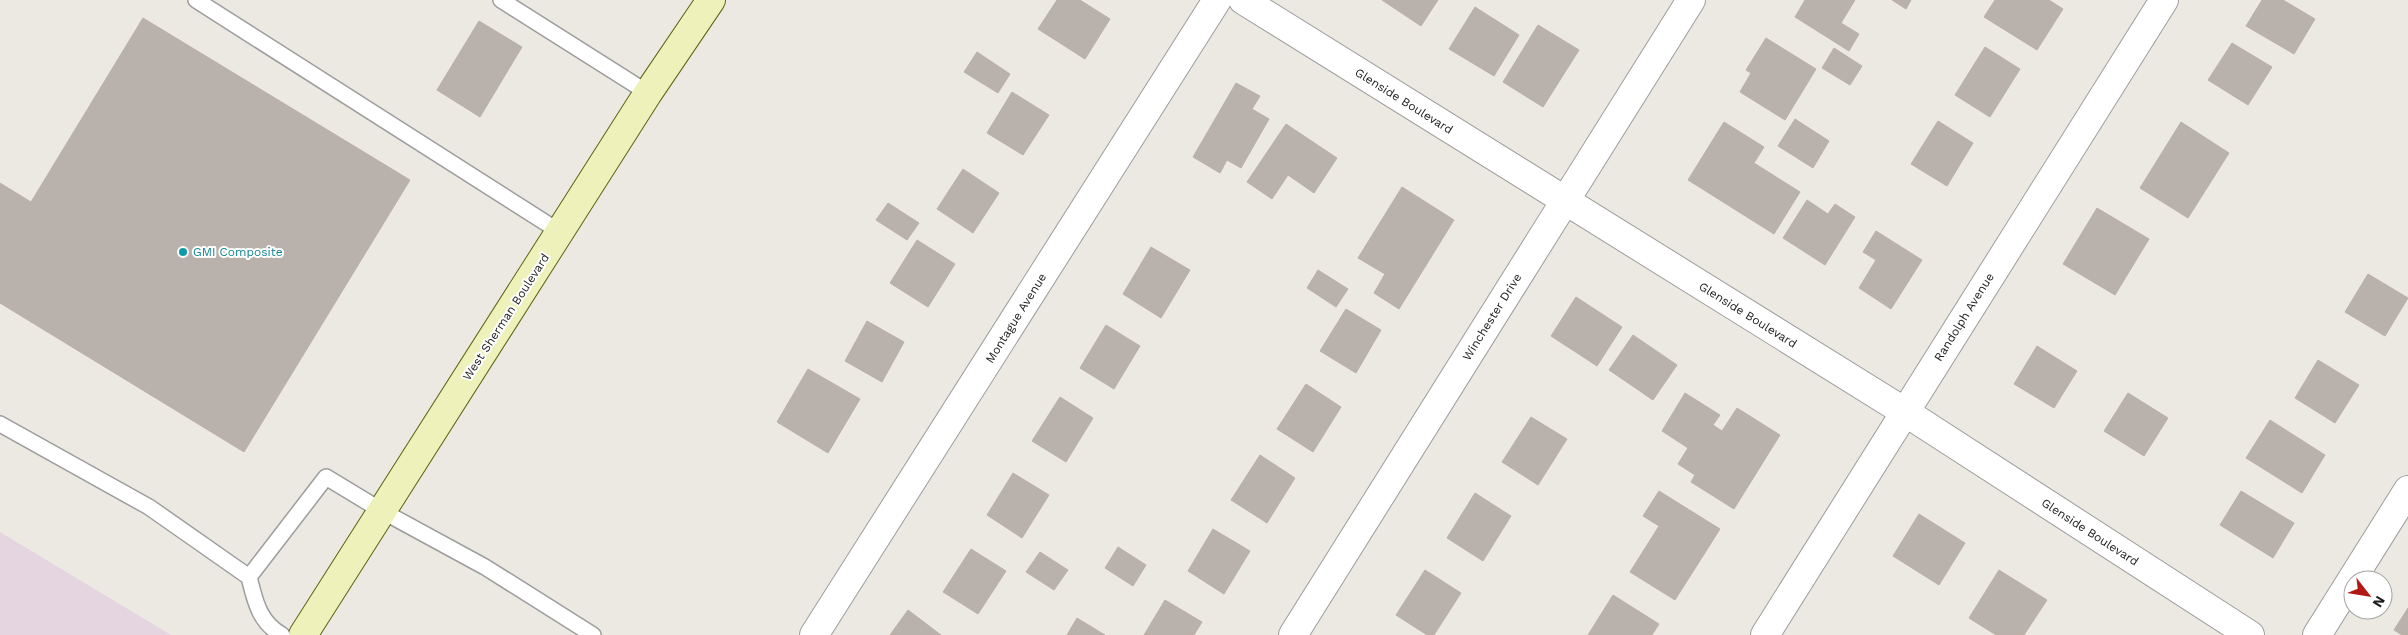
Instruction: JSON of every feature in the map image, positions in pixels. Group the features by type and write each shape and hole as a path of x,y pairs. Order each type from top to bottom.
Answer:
{"main road":[{"name":"West Sherman Boulevard","path":"303,635 648,93 711,0"}],"street":[{"name":"Montague Avenue","path":"814,635 1217,0"},
{"name":"Glenside Boulevard","path":"1243,0 1905,412 2250,635"},
{"name":"Winchester Drive","path":"1293,635 1691,0"},
{"name":"Randolph Avenue","path":"1765,635 2164,0"},
{"path":"2317,635 2408,490"}],"lane":[{"path":"196,0 560,232"},
{"path":"500,0 648,93"},
{"path":"0,424 149,507 249,577 257,609 276,631 282,635"},
{"path":"249,577 326,477 382,511 485,568 594,635"}],"shaded area":[{"path":"0,532 171,635 0,635"}],"building":[{"path":"1057,0 1080,0 1110,19 1085,59 1038,29"},
{"path":"1382,0 1438,0 1421,26"},
{"path":"1805,0 1855,0 1841,23 1859,34 1849,51 1795,17"},
{"path":"1892,0 1911,0 1906,9"},
{"path":"1995,0 2049,0 2063,9 2037,50 1984,17"},
{"path":"2262,0 2283,0 2315,19 2294,54 2246,26"},
{"path":"1475,7 1519,35 1494,76 1449,49"},
{"name":"GMI Composite","path":"143,18 410,180 244,452 0,303 0,183 31,202"},
{"path":"479,21 522,47 480,117 437,90"},
{"path":"1538,25 1579,50 1543,107 1503,82"},
{"path":"1766,38 1816,69 1785,120 1740,92 1751,73 1746,70"},
{"path":"2232,43 2272,67 2248,105 2208,80"},
{"path":"1985,47 2020,69 1990,117 1955,95"},
{"path":"1834,48 1862,66 1850,85 1822,68"},
{"path":"977,52 1010,74 998,93 964,72"},
{"path":"1236,83 1260,96 1252,109 1269,119 1241,168 1227,160 1220,173 1193,157"},
{"path":"1012,92 1049,115 1023,155 987,133"},
{"path":"1795,119 1829,141 1813,168 1778,146"},
{"path":"1938,121 1973,143 1947,186 1911,164"},
{"path":"1724,122 1764,147 1754,163 1800,192 1774,234 1688,180"},
{"path":"2181,122 2229,153 2188,218 2140,188"},
{"path":"1286,124 1337,158 1314,193 1288,175 1272,199 1247,182"},
{"path":"963,169 999,193 973,233 937,209"},
{"path":"1402,187 1454,220 1399,309 1374,293 1385,274 1358,258"},
{"path":"1807,200 1828,214 1835,204 1855,217 1825,265 1783,238"},
{"path":"888,203 919,223 907,240 876,220"},
{"path":"2097,208 2149,239 2115,295 2063,264"},
{"path":"1876,231 1922,260 1891,309 1859,288 1876,260 1863,252"},
{"path":"917,240 955,264 928,307 890,283"},
{"path":"1151,247 1190,270 1161,318 1123,294"},
{"path":"1318,270 1348,289 1336,307 1307,288"},
{"path":"2368,274 2408,298 2385,336 2345,312"},
{"path":"1576,297 1622,327 1597,366 1551,336"},
{"path":"1346,309 1381,330 1356,373 1320,351"},
{"path":"867,321 904,342 882,382 845,361"},
{"path":"1106,325 1140,346 1114,389 1080,368"},
{"path":"1633,335 1677,365 1653,400 1609,370"},
{"path":"2037,346 2077,371 2054,408 2014,384"},
{"path":"2318,360 2359,385 2335,423 2295,398"},
{"path":"808,369 860,399 828,453 777,422"},
{"path":"1306,384 1341,407 1313,452 1277,429"},
{"path":"1685,393 1720,415 1713,425 1722,431 1737,408 1780,435 1734,509 1691,482 1695,475 1678,464 1688,448 1662,431"},
{"path":"2128,393 2168,418 2144,456 2104,431"},
{"path":"1060,397 1093,418 1066,462 1032,441"},
{"path":"1531,417 1567,439 1538,485 1502,462"},
{"path":"2270,420 2325,455 2302,493 2246,458"},
{"path":"1260,455 1295,478 1267,523 1231,500"},
{"path":"1013,473 1049,495 1022,538 987,515"},
{"path":"1659,491 1720,529 1675,600 1630,572 1659,526 1643,516"},
{"path":"2241,491 2294,523 2273,558 2220,525"},
{"path":"1475,493 1511,516 1483,561 1447,538"},
{"path":"1919,514 1965,543 1939,585 1893,556"},
{"path":"1213,529 1250,551 1224,594 1188,571"},
{"path":"1118,547 1146,565 1133,586 1105,568"},
{"path":"971,549 1006,571 978,614 943,592"},
{"path":"1040,552 1068,570 1054,590 1026,572"},
{"path":"1425,570 1461,593 1434,635 1427,635 1396,615"},
{"path":"1999,570 2047,600 2024,635 1996,635 1969,618"},
{"path":"1613,595 1659,624 1652,635 1588,635"},
{"path":"1165,600 1202,622 1194,635 1144,635"},
{"path":"2408,608 2408,635 2402,635 2394,630"},
{"path":"908,610 941,635 890,635"},
{"path":"1077,618 1105,635 1067,635"}],"place":[{"name":"GMI Composite","path":"183,252"}]}
